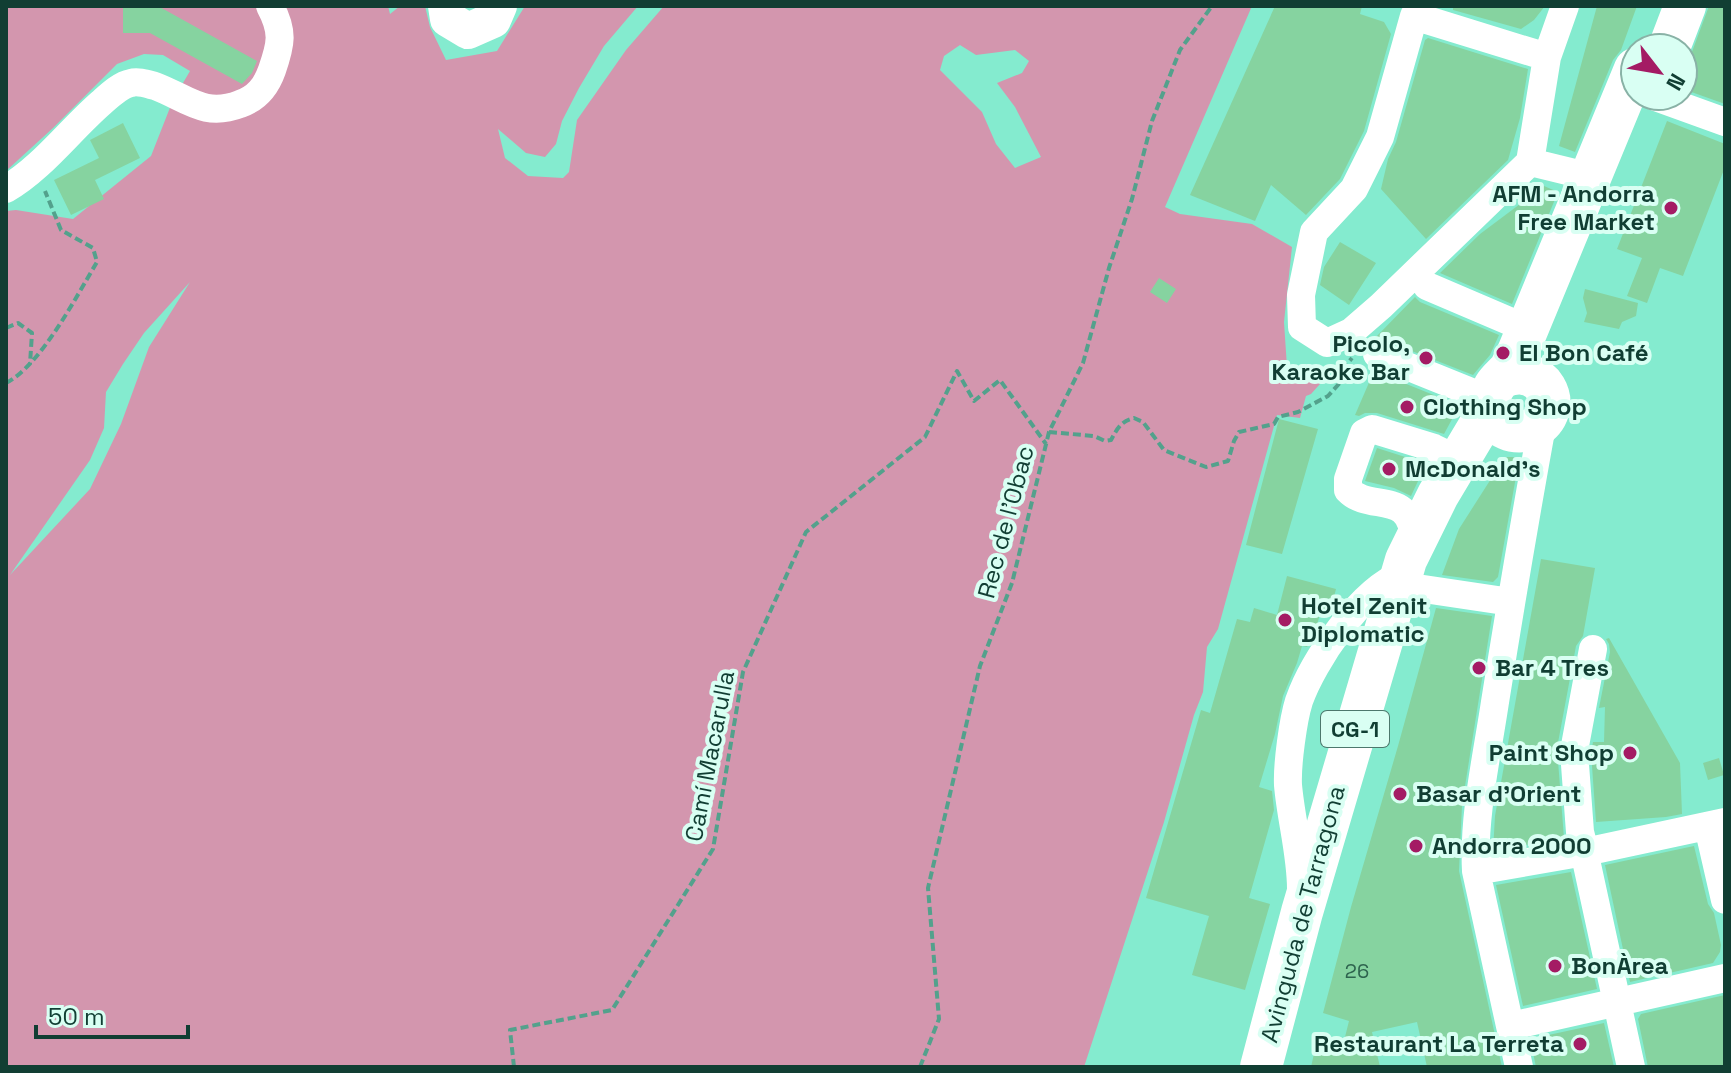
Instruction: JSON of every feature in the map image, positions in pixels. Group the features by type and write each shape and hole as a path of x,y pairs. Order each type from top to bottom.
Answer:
{"highway":[{"path":"1649,32 1659,6"},
{"path":"1675,32 1685,6"},
{"name":"Avinguda de Tarragona","path":"1261,1067 1302,912 1411,568 1438,495 1459,460 1513,404 1515,359 1619,109"},
{"name":"Avinguda de Tarragona","path":"1287,1067 1411,568 1494,444 1587,255 1646,112"}],"main road":[{"path":"446,6 448,19 468,31 493,20 499,6"}],"street":[{"path":"6,189 21,180 104,100 130,83 146,83 203,108 222,111 256,97 269,79 280,45 278,25 270,6"},
{"path":"1547,57 1414,16 1380,137 1354,189 1314,232 1301,295 1302,327 1327,343 1351,332 1530,162 1547,57 1565,6"},
{"path":"1697,112 1725,122"},
{"path":"1530,162 1591,179"},
{"path":"1427,286 1528,329"},
{"path":"1377,354 1481,396 1513,404 1511,602 1475,847 1476,871 1519,1067"},
{"path":"1411,568 1414,525 1409,517 1386,503 1353,496 1348,490 1348,479 1364,433 1372,429 1434,448 1459,460"},
{"path":"1302,912 1301,866 1288,783 1299,701 1320,658 1348,618 1378,589 1411,568 1511,602"},
{"path":"1593,649 1574,751 1580,832 1631,1067"},
{"path":"1476,871 1586,856 1717,824 1725,900"},
{"path":"1511,1026 1725,978"}],"path":[{"name":"Rec de l'Obac","path":"920,1067 939,1019 928,888 980,666 1012,583 1049,432 1083,363 1152,121 1180,50 1212,6"},
{"path":"6,383 29,367 97,262 93,248 61,230 35,166"},
{"path":"6,328 18,323 32,333 29,367"},
{"path":"1049,432 1094,436 1105,441 1111,440 1126,420 1134,418 1143,422 1164,450 1206,467 1228,461 1239,432 1274,424 1278,417 1298,412 1328,396 1362,359 1377,354"},
{"name":"Camí Macarulla","path":"514,1067 510,1030 612,1010 713,849 743,672 806,532 925,437 957,371 974,401 1000,380 1046,444"}],"shaded area":[{"path":"6,6 388,6 390,14 400,6 425,6 430,27 446,60 497,51 525,6 638,6 604,46 562,121 556,144 545,157 526,153 498,129 505,158 528,176 563,178 569,172 577,120 626,50 664,6 1252,6 1165,207 1180,214 1252,224 1292,247 1284,322 1287,367 1306,369 1320,384 1306,396 1300,418 1277,415 1218,629 1207,647 1203,692 1084,1067 6,1067 6,211 73,219 151,156 173,100 190,71 163,55 144,54 117,64 6,171","holes":["960,45 976,55 1015,50 1029,61 1022,73 997,83 1015,107 1041,157 1015,168 996,144 982,112 940,70 944,56","190,282 149,347 121,424 90,489 10,575 90,460 104,428 106,392 123,364 144,333"]}],"building":[{"path":"123,6 158,6 257,61 252,73 242,84 150,33 123,33"},
{"path":"1275,6 1362,6 1360,14 1384,22 1391,34 1364,131 1340,179 1306,215 1271,185 1255,221 1190,195"},
{"path":"1453,6 1545,6 1534,20 1521,29 1453,10"},
{"path":"1597,6 1637,6 1628,32 1619,32 1619,52 1613,60 1575,152 1559,146"},
{"path":"1709,6 1725,6 1725,104 1699,95 1699,33"},
{"path":"1428,38 1528,69 1520,118 1508,160 1426,239 1381,189"},
{"name":"AFM - Andorra Free Market","path":"1667,121 1725,144 1725,167 1683,276 1660,268 1647,303 1627,296 1642,258 1617,249"},
{"path":"123,123 140,158 95,180 104,199 71,215 54,180 99,158 90,140"},
{"path":"1544,186 1558,192 1512,304 1440,273 1480,234"},
{"path":"1340,242 1376,263 1349,305 1320,285 1324,267"},
{"path":"1159,278 1176,289 1167,303 1150,292"},
{"path":"1585,289 1638,303 1636,316 1622,322 1619,329 1584,322 1587,313 1583,298"},
{"path":"1415,297 1420,302 1499,335 1490,355 1473,375 1376,337"},
{"name":"Clothing Shop","path":"1374,371 1456,404 1457,410 1444,434 1377,413 1355,415"},
{"path":"1279,419 1318,429 1282,554 1246,545"},
{"path":"1377,448 1424,463 1411,496 1365,481"},
{"path":"1507,457 1519,460 1498,577 1493,582 1442,575 1459,529"},
{"path":"1541,559 1595,568 1583,636 1576,646 1557,748 1564,838 1493,851 1495,816"},
{"path":"1287,576 1336,589 1329,616 1320,614 1314,636 1307,647 1302,646 1283,696 1259,787 1272,791 1274,810 1249,898 1270,904 1245,990 1192,975 1209,916 1146,898 1201,710 1210,713 1237,619 1250,622 1254,608 1277,615"},
{"path":"1436,608 1492,616 1462,805 1459,871 1502,1067 1427,1067 1417,1022 1372,1032 1380,1067 1311,1067 1318,1036 1344,1041 1349,1021 1323,1013"},
{"name":"Paint Shop","path":"1609,638 1680,763 1682,814 1596,822 1591,752 1593,742 1604,742 1605,707 1599,708 1610,652 1606,639"},
{"path":"1719,758 1724,775 1708,780 1703,763"},
{"path":"1694,846 1708,904 1714,913 1720,952 1713,963 1630,982 1605,865"},
{"path":"1571,872 1597,989 1523,1006 1496,885"},
{"path":"1725,995 1725,1067 1648,1067 1638,1019 1641,1014"},
{"path":"1604,1023 1614,1067 1536,1067 1530,1039"}],"place":[{"name":"AFM - Andorra Free Market","path":"1671,208"},
{"name":"El Bon Café","path":"1503,353"},
{"name":"Picolo, Karaoke Bar","path":"1426,358"},
{"name":"Clothing Shop","path":"1407,407"},
{"name":"McDonald's","path":"1389,469"},
{"name":"Hotel Zenit Diplomatic","path":"1285,620"},
{"name":"Bar 4 Tres","path":"1479,668"},
{"name":"Paint Shop","path":"1630,753"},
{"name":"Basar d'Orient","path":"1400,794"},
{"name":"Andorra 2000","path":"1416,846"},
{"name":"BonÀrea","path":"1555,966"},
{"name":"Restaurant La Terreta","path":"1580,1044"}]}
